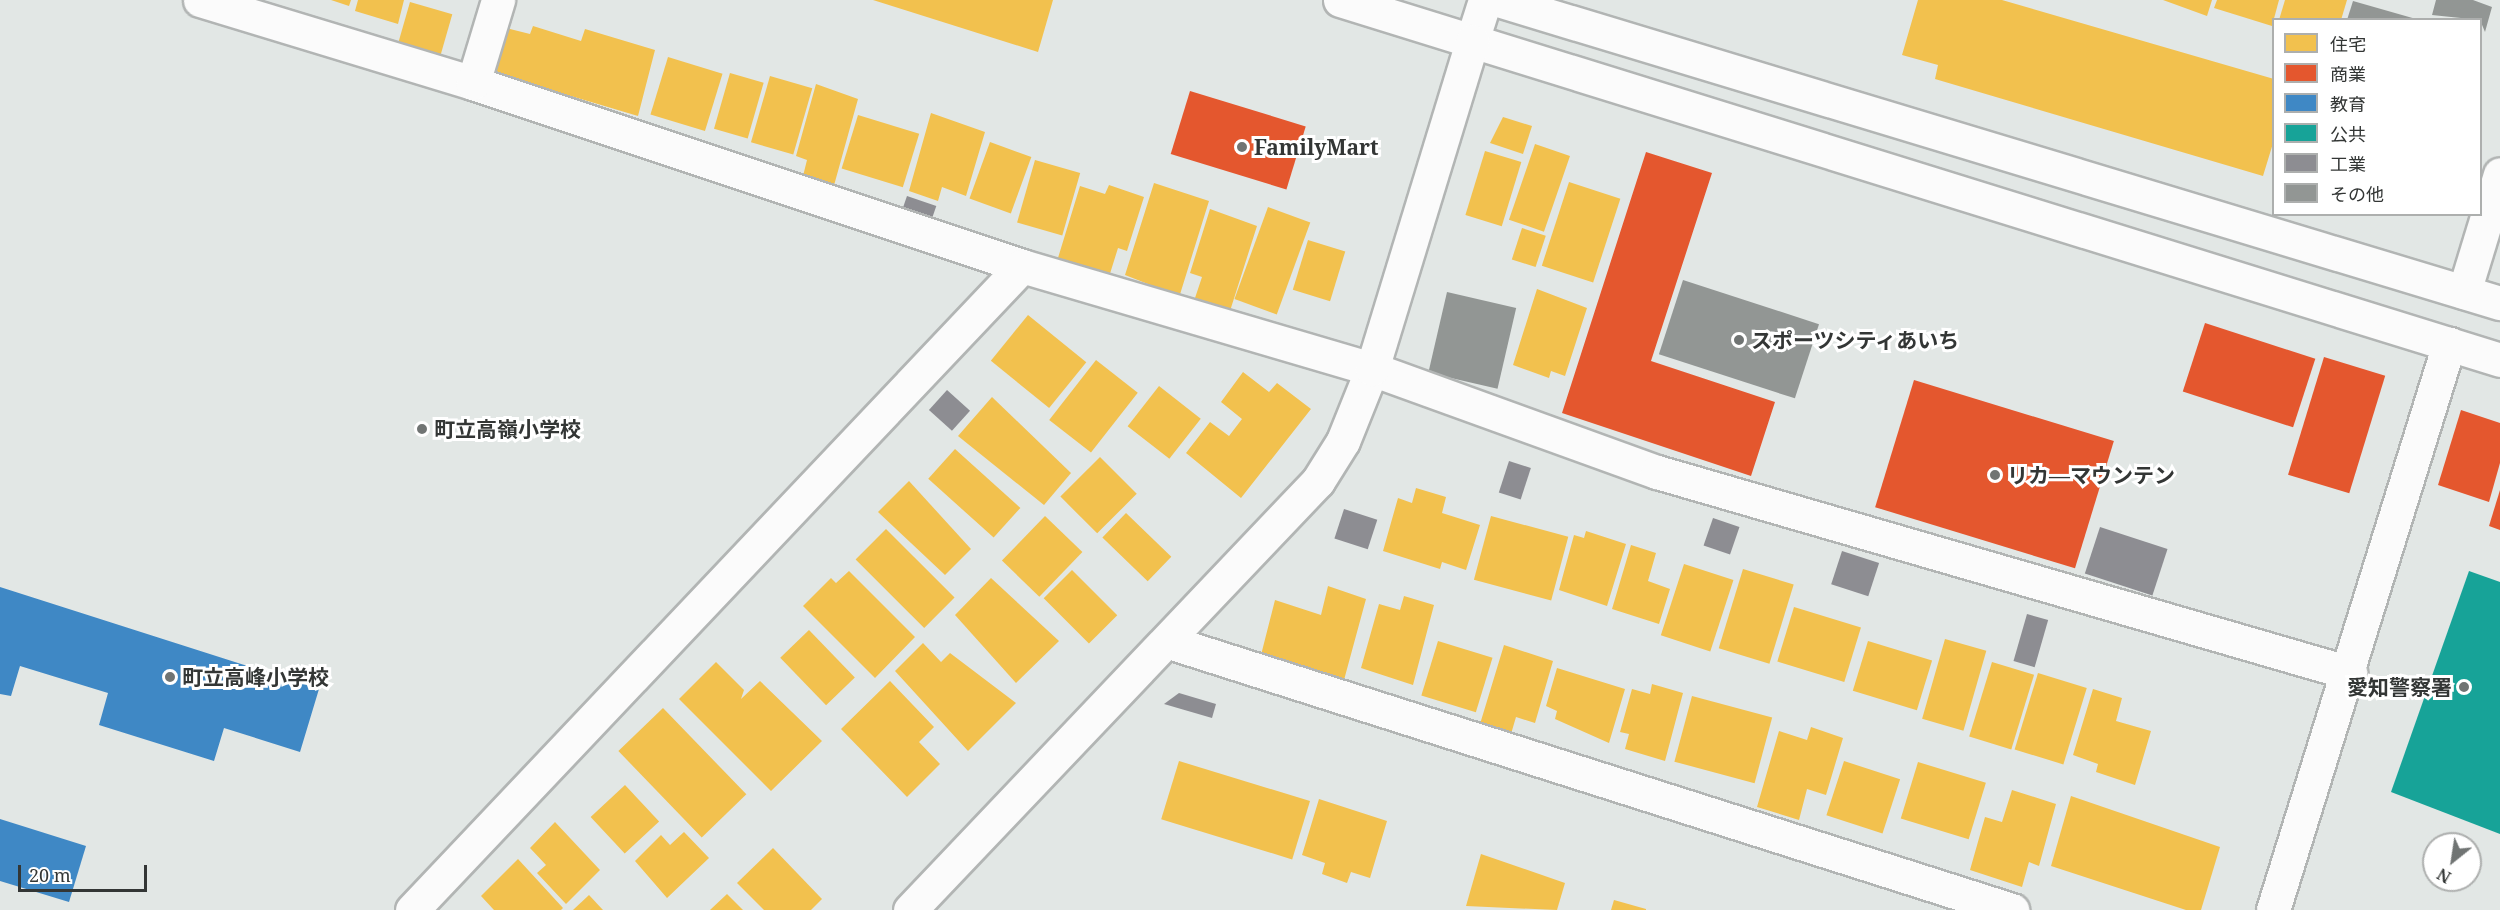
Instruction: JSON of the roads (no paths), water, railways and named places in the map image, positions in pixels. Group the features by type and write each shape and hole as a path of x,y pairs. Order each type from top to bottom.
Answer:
{"street":[{"path":"200,0 473,82 1022,266 1372,369 1657,472 2350,673"},
{"path":"473,82 498,0"},
{"path":"1340,0 2500,360"},
{"path":"913,909 1318,481 1343,441 1372,369 1485,0"},
{"path":"1498,0 2500,303"},
{"path":"2464,292 2500,174"},
{"path":"412,910 1022,266"},
{"path":"2273,910 2350,673 2449,344"},
{"path":"1168,642 2012,910"}],"place":[{"name":"FamilyMart","path":"1242,147"},
{"name":"スポーツシティあいち","path":"1739,340"},
{"name":"町立高嶺小学校","path":"422,429"},
{"name":"リカ―マウンテン","path":"1995,475"},
{"name":"町立高峰小学校","path":"170,677"},
{"name":"愛知警察署","path":"2464,687"}]}
